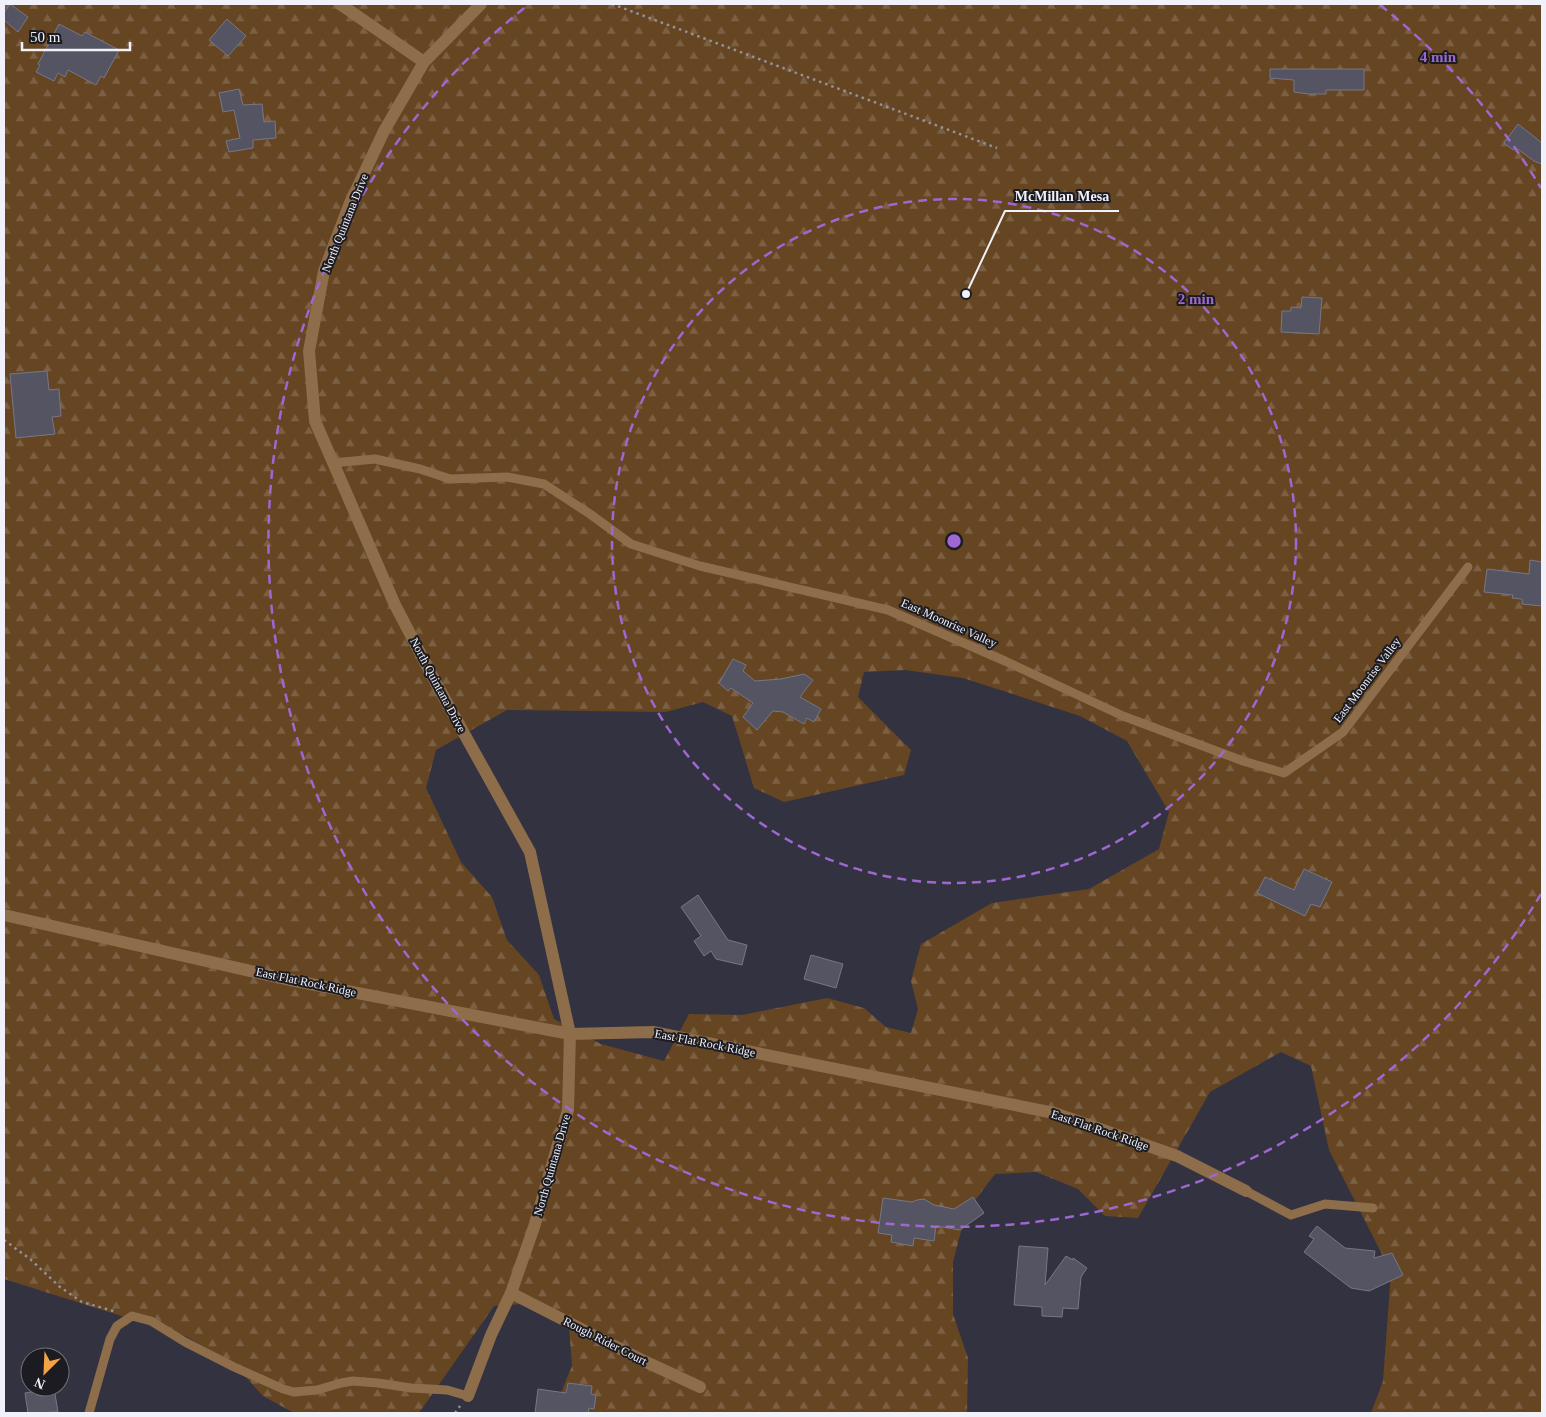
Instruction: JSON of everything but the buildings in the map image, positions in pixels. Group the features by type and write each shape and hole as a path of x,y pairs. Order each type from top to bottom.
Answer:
{"street":[{"path":"340,4 424,62"},
{"name":"North Quintana Drive","path":"468,1396 491,1335 511,1293 534,1227 568,1110 570,1034 530,852 437,685 395,605 314,421 309,351 324,271 350,203 384,131 424,62 481,4"},
{"name":"East Flat Rock Ridge","path":"4,915 290,980 570,1034 653,1032 1054,1113 1177,1156 1246,1191"},
{"name":"Rough Rider Court","path":"511,1293 644,1361 700,1387"}],"lane":[{"name":"East Moonrise Valley","path":"333,463 375,460 420,469 450,479 506,477 544,484 631,544 700,566 888,610 1005,661 1123,716 1243,761 1284,773 1343,732 1468,566"},
{"path":"1246,1191 1291,1215 1325,1204 1372,1208"},
{"path":"89,1413 110,1339 117,1326 132,1316 151,1321 193,1347 234,1368 294,1392 317,1390 341,1382 353,1381 447,1390 468,1396"}],"path":[{"path":"612,4 997,148"},
{"path":"4,1240 60,1287 82,1302 132,1316"}],"green space":[{"path":"4,4 1542,4 1542,1413 1371,1413 1383,1381 1391,1272 1329,1150 1311,1066 1281,1052 1210,1092 1138,1218 1105,1216 1078,1189 1036,1172 995,1174 966,1212 953,1262 953,1314 968,1358 967,1413 548,1413 555,1407 572,1366 569,1326 535,1303 494,1306 419,1413 294,1413 263,1396 232,1362 185,1336 4,1279","holes":["905,670 963,678 1080,716 1127,741 1169,812 1159,849 1089,889 992,903 921,944 911,981 918,1009 911,1033 886,1027 864,1008 827,998 742,1015 689,1014 664,1061 601,1044 554,1019 539,975 507,940 492,897 461,862 426,788 436,750 507,710 666,712 703,702 732,716 754,788 784,802 904,775 911,750 858,697 864,672"]}],"place":[{"name":"McMillan Mesa","path":"966,294"}]}
